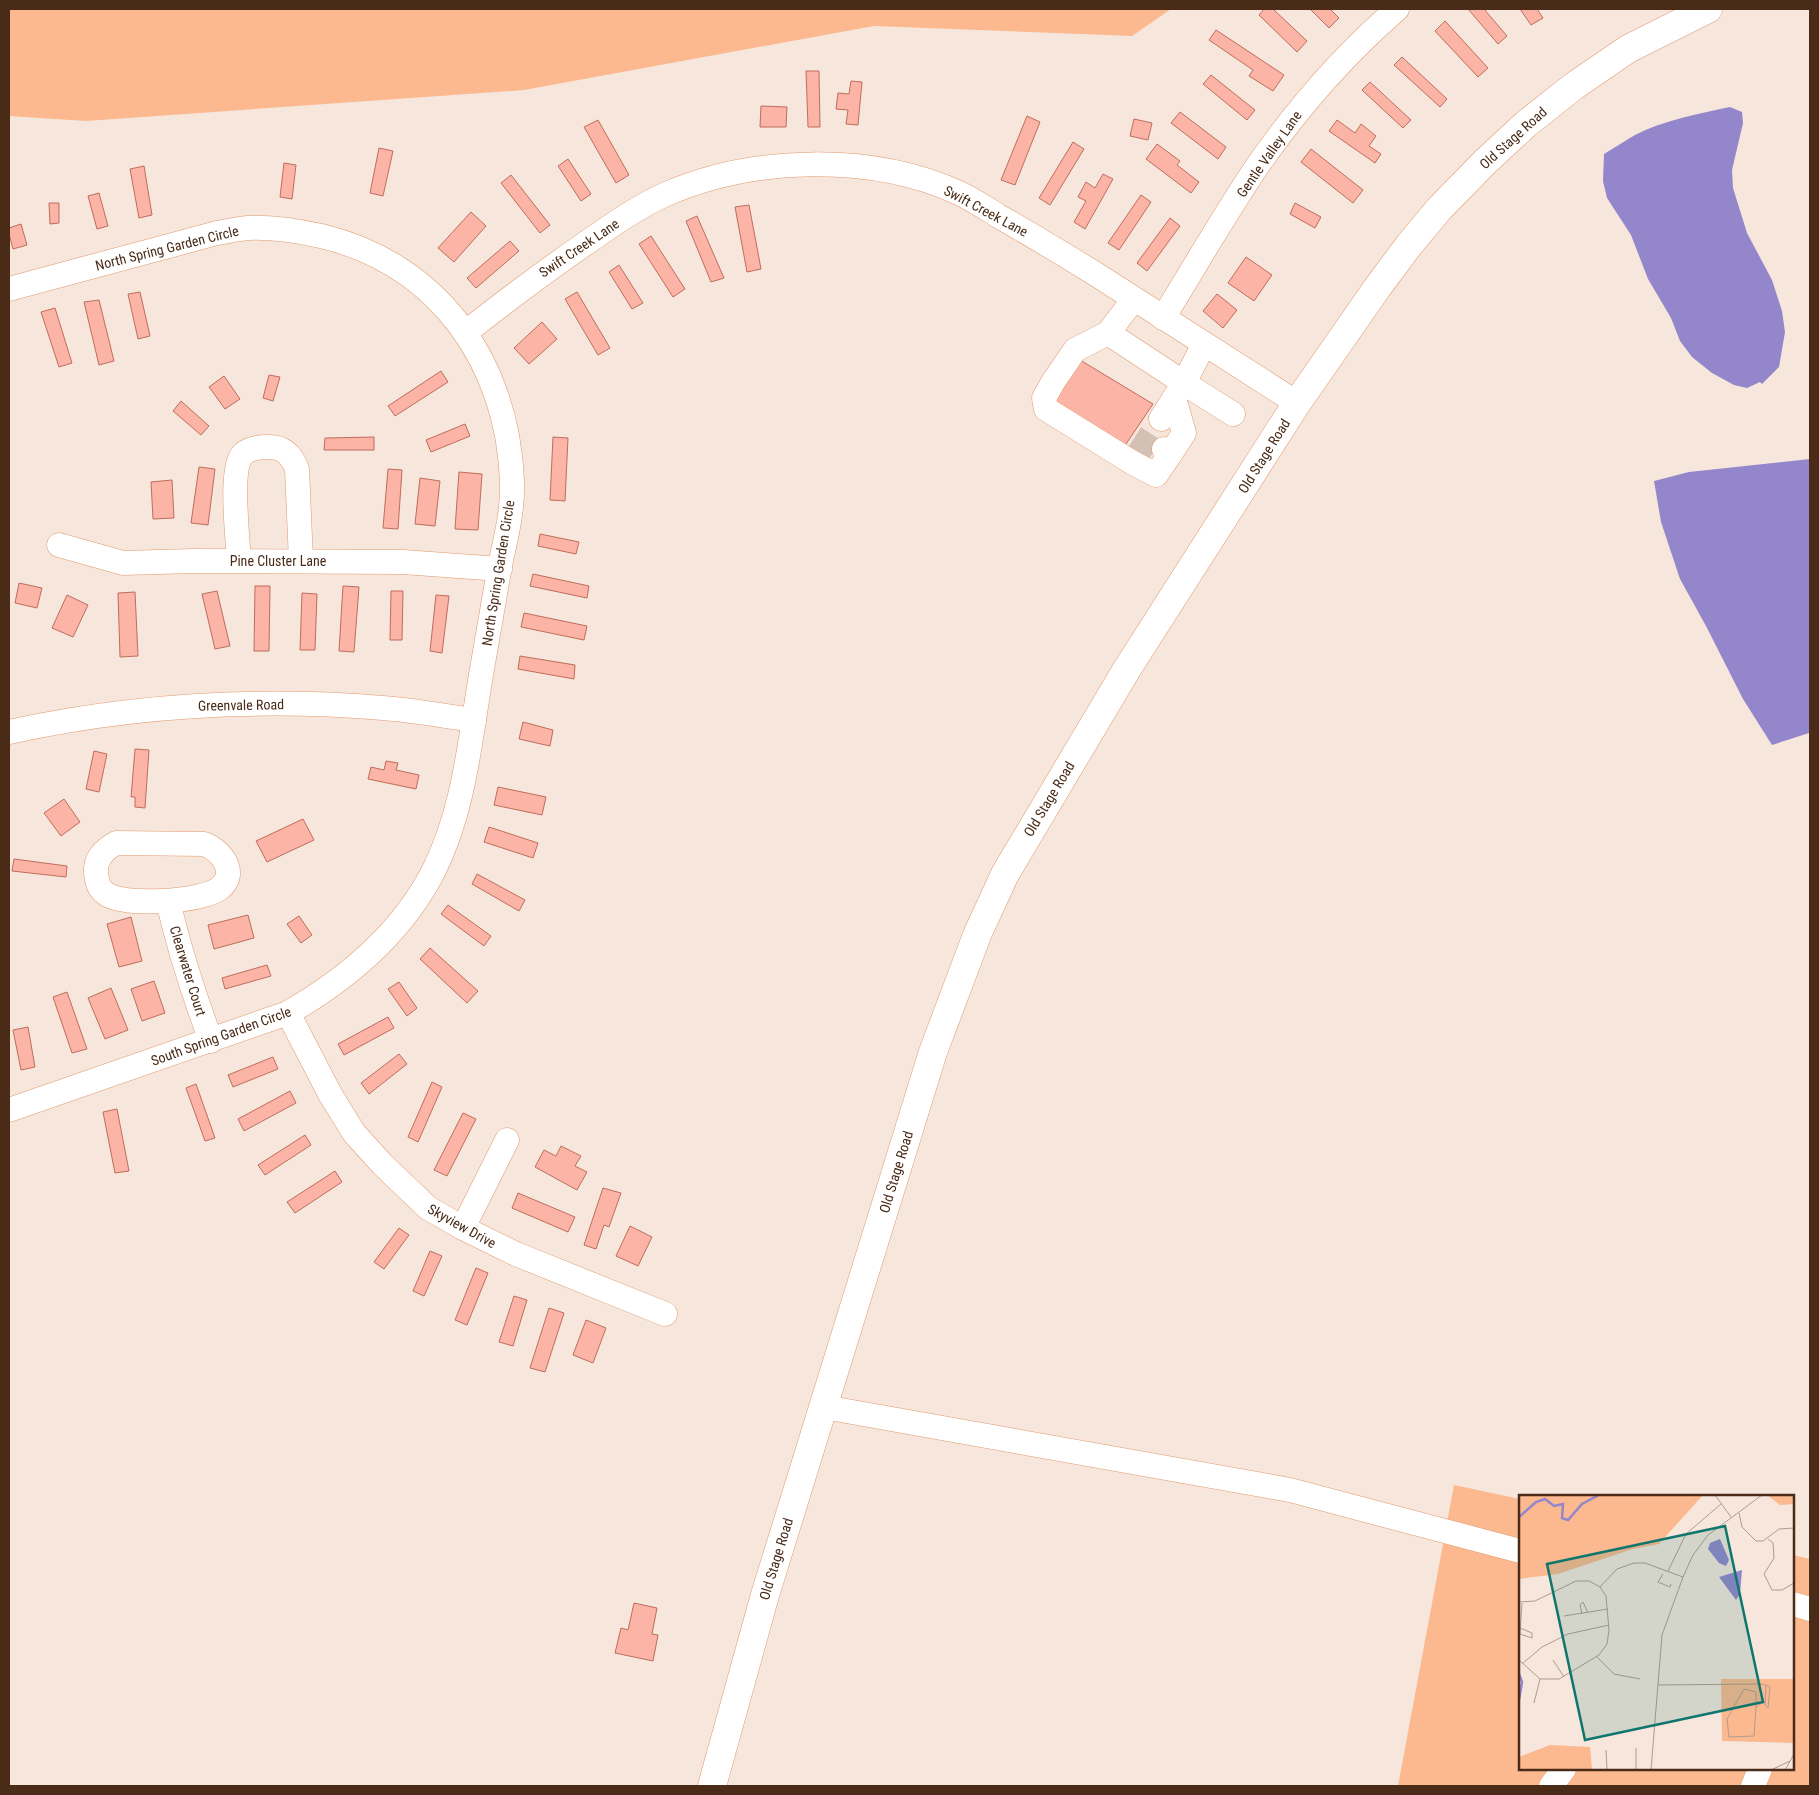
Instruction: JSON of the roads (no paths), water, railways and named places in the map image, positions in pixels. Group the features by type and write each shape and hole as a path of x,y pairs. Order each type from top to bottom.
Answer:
{"main road":[{"name":"Old Stage Road","path":"712,1786 765,1595 932,1052 977,936 1005,874 1127,669 1297,403 1409,245 1439,209 1485,162 1526,124 1574,86 1628,49 1708,9"}],"street":[{"name":"Gentle Valley Lane","path":"1163,318 1256,168 1299,110 1373,30 1397,9"},
{"name":"Swift Creek Lane","path":"466,332 543,272 640,207 680,189 729,174 762,168 809,165 851,166 895,173 930,182 960,194 1037,238 1297,403"},
{"name":"North Spring Garden Circle","path":"9,289 217,233 248,228 280,229 309,233 336,240 383,259 424,286 466,332 497,394 507,435 512,483 509,520 474,720"},
{"path":"1134,299 1108,333 1075,350 1052,382 1044,398 1046,409 1136,458 1156,475 1168,451 1184,433 1179,390"},
{"path":"1108,333 1179,390 1233,414"},
{"path":"1161,419 1204,344"},
{"path":"239,561 235,482 238,466 243,454 251,449 272,447 287,452 294,460 297,469 301,561"},
{"name":"Pine Cluster Lane","path":"59,545 123,563 239,561 404,562 500,569"},
{"name":"Greenvale Road","path":"9,732 56,721 180,706 237,704 300,703 385,708 474,720"},
{"name":"South Spring Garden Circle","path":"9,1110 288,1013 335,984 368,956 391,932 412,905 432,874 447,840 458,807 474,720"},
{"path":"116,843 198,843 210,846 223,856 227,868 227,876 222,888 202,897 168,901 117,899 106,894 100,889 98,884 96,863 103,852 116,843"},
{"name":"Clearwater Court","path":"168,901 193,992 211,1041"},
{"name":"Skyview Drive","path":"288,1013 330,1094 354,1133 383,1165 428,1208 463,1228 516,1254 665,1314"},
{"path":"463,1228 507,1140"},
{"path":"824,1407 1290,1490 1519,1551"},
{"path":"1794,1604 1810,1609"},
{"path":"1551,1786 1563,1770"},
{"path":"1753,1786 1760,1770"}],"tunnel":[{"path":"1138,454 1161,419"}]}
